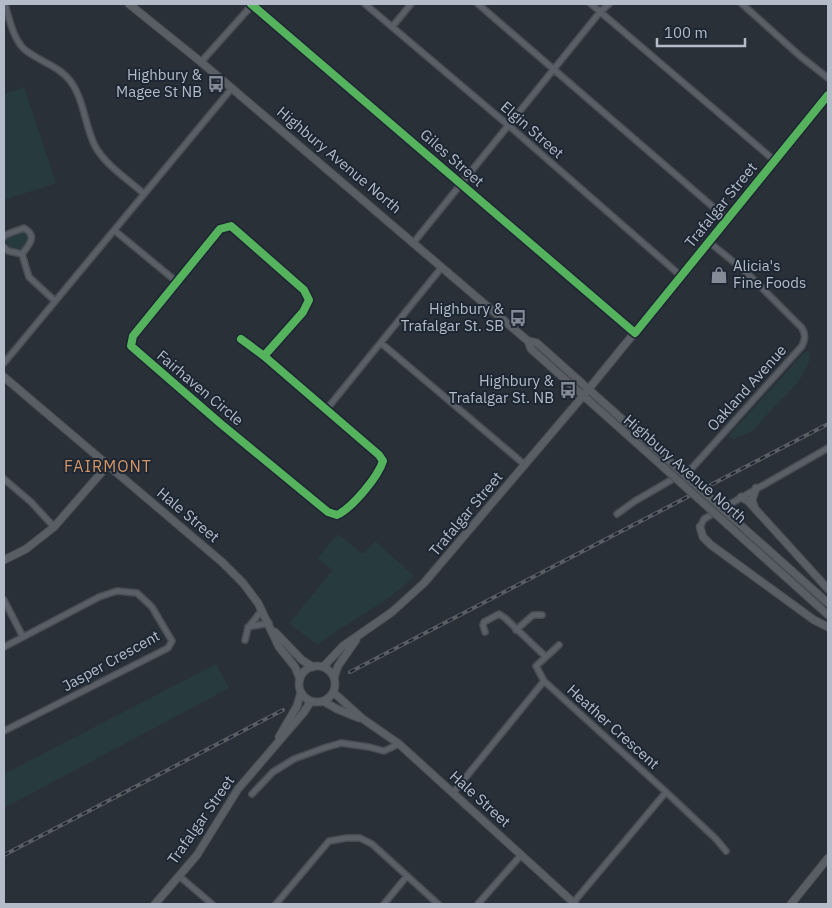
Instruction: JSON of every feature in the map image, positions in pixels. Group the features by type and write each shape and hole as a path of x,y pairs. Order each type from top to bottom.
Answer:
{"main road":[{"name":"Highbury Avenue North","path":"129,4 232,88 528,341 536,343 589,388 828,603"},
{"name":"Trafalgar Street","path":"323,667 343,646 392,612 424,583 635,333 828,96"},
{"name":"Highbury Avenue North","path":"528,341 531,349 582,396 828,615"},
{"name":"Hale Street","path":"4,377 222,562 243,583 262,610 279,647 295,667 300,679"},
{"path":"4,560 26,549 54,527 108,465"},
{"path":"755,509 752,500 756,488"},
{"path":"741,497 748,501 828,589"},
{"path":"700,527 703,537 711,545 814,620 828,627"},
{"name":"Hale Street","path":"270,626 302,660 313,666"},
{"name":"Trafalgar Street","path":"334,678 338,666 359,636"},
{"path":"313,666 323,667 334,678 333,692 323,701 310,701 301,692 299,686 300,679 305,671 313,666"},
{"name":"Trafalgar Street","path":"269,752 297,706 301,692"},
{"name":"Hale Street","path":"333,692 363,719 399,744 574,903"},
{"name":"Trafalgar Street","path":"155,904 197,855 238,789 304,712 310,701"},
{"name":"Hale Street","path":"323,701 337,709 363,719"},
{"path":"791,904 828,858"}],"street":[{"path":"5,4 16,36 24,48 60,71 71,81 95,145 104,159 144,194"},
{"path":"201,62 252,4"},
{"name":"Giles Street","path":"252,4 635,333"},
{"name":"Elgin Street","path":"365,4 508,125 681,276"},
{"path":"392,27 411,4"},
{"path":"478,4 727,219"},
{"path":"591,4 775,161"},
{"path":"414,242 600,12 609,4"},
{"path":"742,4 800,56 828,78"},
{"path":"4,362 232,88"},
{"name":"Fairhaven Circle","path":"231,226 240,233 304,290 309,300 303,312 264,356 379,455 383,461 380,470 346,511 337,515 328,512 131,346 133,336 220,229 231,226"},
{"path":"4,237 24,228 30,231 33,237 32,242 22,254"},
{"path":"114,230 177,282"},
{"name":"Oakland Avenue","path":"617,514 635,501 692,468 779,373 802,346 804,341 802,328 746,272 709,242"},
{"path":"4,247 22,254"},
{"path":"22,254 29,277 55,300"},
{"path":"326,410 442,267"},
{"path":"241,339 264,356"},
{"path":"381,343 525,465"},
{"path":"700,527 704,519 828,448"},
{"path":"4,479 31,502 54,527"},
{"name":"Jasper Crescent","path":"4,647 99,597 117,591 137,593 152,608 172,641 168,648 4,731"},
{"path":"4,600 23,637"},
{"path":"245,640 248,628 262,610"},
{"path":"486,632 483,625 484,622 499,614 546,657"},
{"path":"516,630 533,615 542,615"},
{"path":"248,628 270,626"},
{"path":"453,794 544,681 536,666 559,645"},
{"name":"Heather Crescent","path":"544,681 666,792 726,850"},
{"path":"252,794 273,772 294,760 324,748 341,743 369,747 384,752 399,744"},
{"path":"574,903 666,792"},
{"path":"276,904 329,842 347,838 360,838 372,844 438,904"},
{"path":"478,904 521,855"},
{"path":"179,876 212,904"},
{"path":"384,904 407,876"}],"green space":[{"path":"24,87 56,183 4,200 4,94"},
{"path":"24,232 27,234 29,241 20,249 11,249 6,241 9,237"},
{"path":"809,350 810,359 799,381 751,432 734,439 730,436 803,354"},
{"path":"338,534 363,554 375,541 414,576 392,596 318,645 289,623 333,570 317,558"},
{"path":"216,664 229,688 4,808 4,774"}],"railway":[{"path":"350,672 828,424"},
{"path":"4,855 283,710"}],"cycle path":[{"path":"251,4 635,333 828,95"},
{"path":"241,339 264,356 379,455 383,461 376,475 364,491 350,506 337,515 328,512 221,424 131,346 133,336 220,229 231,226 304,290 309,300 303,312 264,356"}],"place":[{"name":"Highbury & Magee St NB","path":"216,84"},
{"name":"Alicia's Fine Foods","path":"719,275"},
{"name":"Highbury & Trafalgar St. SB","path":"518,318"},
{"name":"Highbury & Trafalgar St. NB","path":"568,390"}],"district":[{"name":"FAIRMONT","path":"108,466"}]}
